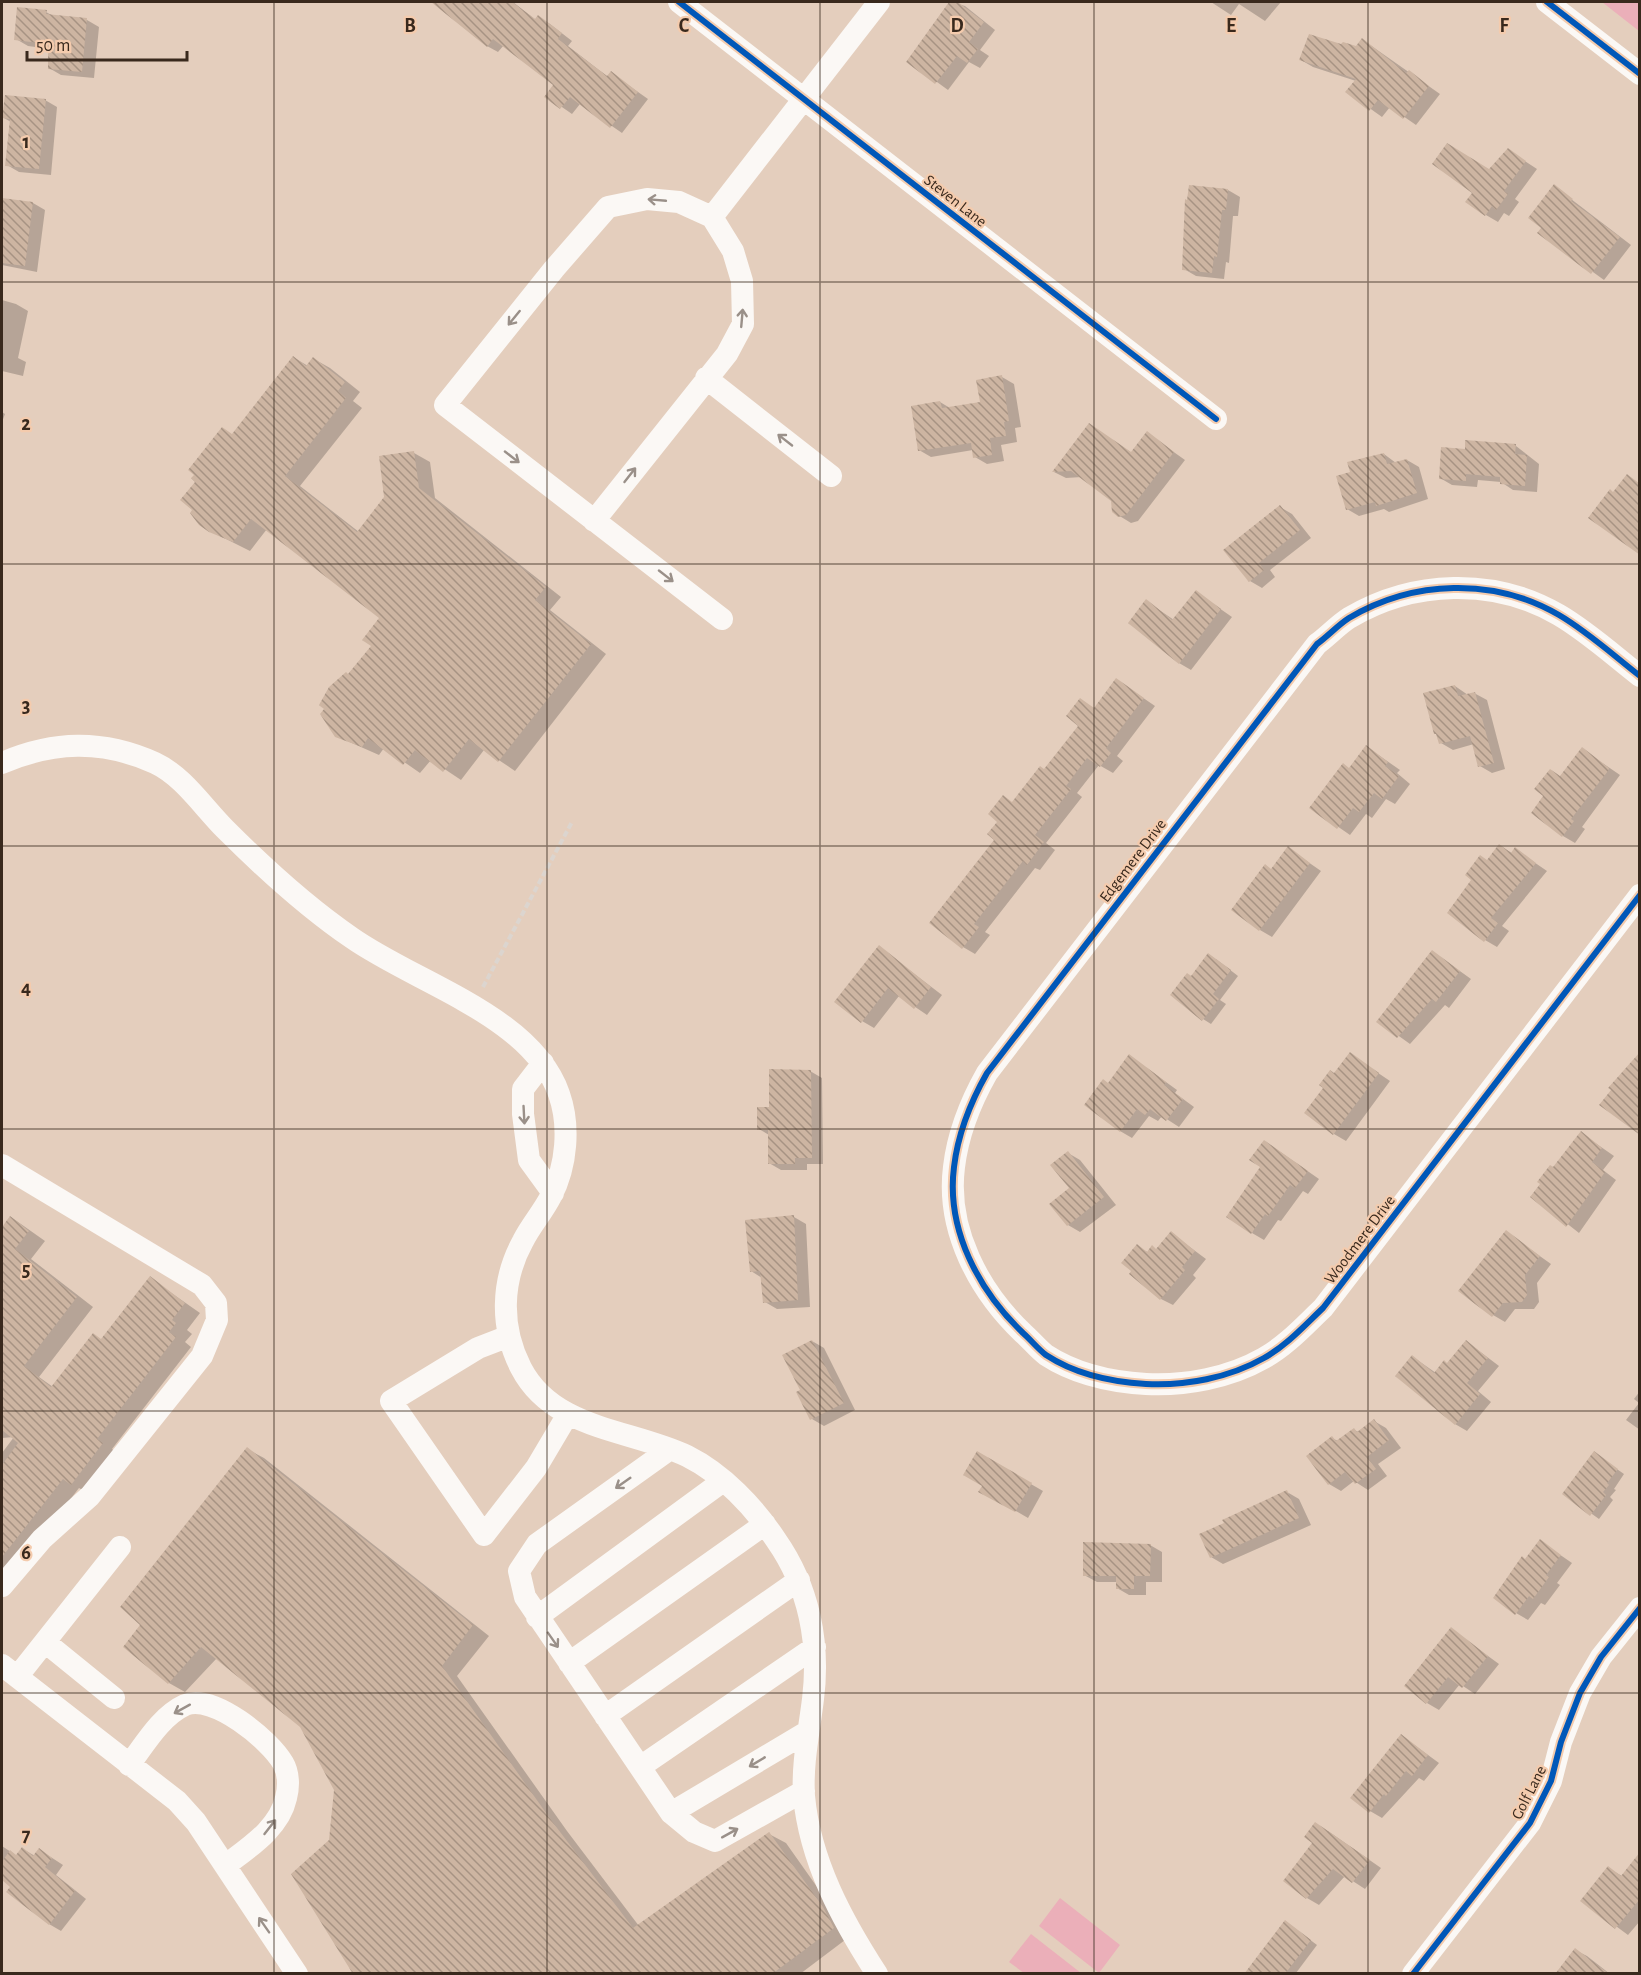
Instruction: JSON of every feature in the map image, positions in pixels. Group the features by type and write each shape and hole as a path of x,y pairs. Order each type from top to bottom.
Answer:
{"street":[{"name":"Steven Lane","path":"679,2 1216,419"},
{"path":"712,217 879,2"},
{"path":"1546,2 1640,74"},
{"path":"594,521 727,354 743,324 742,281 733,251 712,217 679,202 647,199 608,207 554,269 445,405 594,521 722,619"},
{"path":"706,378 831,476"},
{"name":"Edgemere Drive","path":"1001,1312 983,1286 965,1249 954,1190 954,1169 961,1129 972,1100 987,1073 1317,644 1349,619 1395,597 1434,589 1483,589 1530,601 1565,619 1640,676"},
{"path":"2,763 32,750 79,743 123,752 157,764 185,785 294,896 398,968 473,1005 516,1035 550,1072 561,1098 567,1132 554,1193 525,1235 511,1266 506,1288 509,1336 523,1371 538,1393 568,1414 580,1421 670,1449 711,1470 765,1524 799,1580 814,1634 815,1647 813,1699 807,1732 804,1791 807,1820 826,1880 842,1916 878,1974"},
{"name":"Woodmere Drive","path":"1001,1312 1045,1354 1090,1375 1119,1382 1168,1385 1217,1377 1263,1358 1279,1348 1323,1308 1640,895"},
{"path":"543,1063 524,1089 523,1114 529,1160 554,1193"},
{"path":"2,1165 202,1285 216,1303 217,1320 202,1356 90,1496 42,1539 2,1586"},
{"path":"509,1336 478,1348 391,1401 484,1535 536,1468 568,1414"},
{"path":"670,1449 537,1544 519,1571 525,1597 671,1814 694,1832 715,1841 804,1791"},
{"path":"537,1617 723,1481"},
{"path":"569,1662 765,1524"},
{"path":"120,1547 45,1642 9,1671 177,1801 196,1821 297,1974"},
{"path":"605,1716 799,1580"},
{"name":"Golf Lane","path":"1413,1974 1530,1823 1551,1781 1561,1742 1580,1693 1601,1657 1640,1608"},
{"path":"45,1642 114,1698"},
{"path":"640,1767 815,1647"},
{"path":"129,1765 166,1718 186,1705 201,1702 212,1705 239,1720 276,1752 284,1764 287,1775 286,1800 267,1832 226,1865"},
{"path":"671,1814 807,1732"}],"path":[{"path":"473,1005 572,822"}],"shaded area":[{"path":"1602,2 1639,2 1639,31"},
{"path":"1060,1898 1120,1945 1099,1973 1039,1926"},
{"path":"1031,1934 1081,1973 1024,1973 1009,1962"}],"building":[{"path":"431,2 512,2 535,19 538,15 562,33 558,39 607,76 611,71 638,92 610,128 570,97 560,109 544,97 553,85 493,39 487,47"},
{"path":"949,2 958,2 984,22 969,42 978,49 967,63 957,56 935,84 906,62"},
{"path":"17,7 47,10 46,14 87,18 82,72 48,69 48,44 14,40"},
{"path":"1309,34 1356,46 1362,38 1406,73 1409,70 1429,86 1403,119 1378,100 1369,111 1345,92 1356,79 1299,60"},
{"path":"5,95 46,99 39,169 5,166 10,119 2,118"},
{"path":"1447,143 1489,169 1508,148 1526,161 1504,191 1508,194 1496,210 1492,206 1485,216 1465,202 1472,193 1432,164"},
{"path":"1554,184 1573,199 1571,201 1620,237 1591,274 1537,233 1541,228 1528,218"},
{"path":"1189,185 1228,189 1226,210 1222,210 1217,257 1214,256 1212,273 1182,270 1185,199 1187,200"},
{"path":"2,198 33,202 25,266 2,263"},
{"path":"293,356 306,366 313,357 345,382 338,391 346,398 285,476 357,532 384,497 379,456 414,451 419,488 546,587 535,600 591,644 498,762 469,739 443,772 415,750 403,765 368,738 362,747 335,737 320,714 324,709 319,705 329,687 346,672 348,674 371,646 362,640 379,618 251,519 233,542 199,525 190,513 192,510 180,500 195,482 191,478 194,475 188,470 222,427 232,434"},
{"path":"1002,375 1009,421 1004,422 1006,436 990,438 992,455 973,458 971,443 918,451 911,406 940,401 942,408 980,402 976,380"},
{"path":"1089,423 1131,452 1147,431 1174,452 1126,515 1118,517 1112,512 1111,501 1071,471 1052,472"},
{"path":"1465,440 1516,444 1515,454 1527,455 1525,486 1500,484 1500,477 1466,474 1466,481 1439,479 1441,447 1465,449"},
{"path":"1384,453 1387,464 1407,459 1417,493 1376,506 1375,502 1346,510 1336,476 1350,472 1347,462"},
{"path":"1627,474 1640,484 1640,555 1588,518 1610,489 1613,492"},
{"path":"1280,505 1300,530 1259,563 1264,570 1249,582 1223,550"},
{"path":"1196,590 1221,609 1179,664 1128,623 1146,599 1172,620"},
{"path":"1116,678 1144,698 1106,748 1111,753 1100,767 1087,758 1066,786 1071,789 1035,835 1044,842 1027,865 1023,861 974,924 979,927 962,949 929,923 994,840 987,834 997,822 988,814 1003,795 1012,802 1040,766 1044,769 1078,726 1066,716 1080,698 1094,708"},
{"path":"1455,685 1458,696 1475,692 1494,763 1478,767 1470,736 1439,744 1434,734 1423,693"},
{"path":"1366,745 1388,762 1385,766 1399,776 1382,799 1374,793 1359,812 1353,808 1337,829 1309,808 1343,763 1349,768"},
{"path":"1582,747 1609,768 1571,819 1574,821 1562,837 1531,813 1543,796 1534,789 1550,769 1560,776"},
{"path":"1499,844 1511,853 1515,847 1536,863 1491,918 1498,923 1484,942 1447,913 1471,880 1465,875 1480,855 1487,860"},
{"path":"1288,846 1310,863 1259,931 1231,910 1265,864 1271,869"},
{"path":"879,945 931,987 914,1009 888,988 861,1023 834,1002"},
{"path":"1432,950 1460,971 1436,1002 1432,999 1397,1038 1376,1022"},
{"path":"1208,953 1231,970 1213,994 1219,999 1202,1021 1170,995 1187,973 1191,976"},
{"path":"1350,1052 1379,1073 1333,1135 1304,1113 1323,1088 1319,1085 1330,1070 1334,1073"},
{"path":"1640,1052 1640,1135 1599,1105 1611,1090 1608,1088"},
{"path":"1129,1054 1166,1082 1164,1085 1183,1099 1166,1121 1150,1109 1145,1115 1137,1109 1120,1132 1084,1105 1103,1079 1108,1083"},
{"path":"769,1069 811,1070 812,1158 795,1158 795,1164 768,1164 768,1130 757,1130 757,1107 769,1107"},
{"path":"1581,1131 1602,1148 1592,1162 1605,1172 1566,1227 1530,1197 1540,1184 1537,1182 1550,1165 1553,1167"},
{"path":"1264,1140 1308,1171 1295,1188 1290,1185 1268,1216 1265,1214 1251,1234 1226,1217 1260,1167 1249,1160"},
{"path":"1068,1151 1104,1197 1067,1226 1049,1204 1069,1188 1050,1165"},
{"path":"794,1215 798,1300 763,1303 760,1271 750,1272 745,1220"},
{"path":"10,1216 29,1231 15,1249 77,1297 24,1366 51,1387 93,1333 101,1339 150,1276 185,1303 172,1320 176,1323 169,1332 176,1337 97,1439 103,1443 71,1485 63,1479 2,1557 2,1465 18,1443 2,1430 2,1227"},
{"path":"1506,1230 1540,1256 1525,1275 1527,1295 1522,1302 1503,1303 1492,1317 1458,1291"},
{"path":"1171,1231 1195,1251 1182,1267 1185,1270 1160,1300 1129,1274 1131,1271 1121,1263 1137,1244 1147,1252 1152,1245 1156,1249"},
{"path":"812,1340 844,1403 810,1420 796,1392 800,1390 782,1355"},
{"path":"1466,1340 1488,1358 1467,1383 1480,1394 1455,1425 1395,1376 1412,1355 1434,1373 1444,1360 1447,1363"},
{"path":"1374,1419 1389,1440 1367,1457 1376,1469 1355,1484 1345,1472 1328,1485 1306,1456 1332,1436 1336,1441 1354,1428 1357,1432"},
{"path":"247,1447 473,1625 442,1666 551,1820 633,1928 769,1832 823,1907 834,1928 772,1974 353,1974 291,1874 329,1840 334,1790 300,1727 201,1647 168,1684 123,1647 140,1625 120,1607"},
{"path":"977,1451 1032,1483 1015,1512 978,1492 982,1486 963,1475"},
{"path":"1594,1451 1618,1469 1607,1483 1609,1485 1603,1492 1606,1495 1590,1516 1562,1494"},
{"path":"1287,1490 1299,1518 1210,1558 1199,1534 1224,1523 1222,1520"},
{"path":"1540,1539 1561,1555 1546,1575 1549,1577 1533,1599 1529,1596 1515,1615 1493,1598 1522,1556 1525,1559"},
{"path":"1083,1542 1151,1544 1150,1576 1134,1576 1134,1589 1116,1589 1116,1576 1083,1576"},
{"path":"1451,1627 1488,1656 1462,1688 1448,1677 1426,1704 1404,1686"},
{"path":"1401,1734 1428,1755 1412,1776 1406,1771 1369,1813 1350,1798"},
{"path":"1315,1822 1370,1860 1352,1883 1333,1869 1306,1899 1283,1881 1312,1843 1304,1837"},
{"path":"22,1847 33,1856 39,1848 52,1858 45,1867 75,1891 49,1925 6,1892 10,1887 2,1880 2,1862 10,1850 16,1855"},
{"path":"1640,1852 1640,1899 1615,1929 1580,1901 1608,1866 1621,1876"},
{"path":"1285,1920 1311,1940 1285,1974 1244,1974"},
{"path":"1575,1948 1609,1974 1555,1974"}],"cycle path":[{"path":"679,2 1216,419"},
{"path":"1547,2 1640,74"},
{"path":"1640,676 1590,636 1559,615 1508,594 1481,589 1426,590 1400,596 1374,605 1349,618 1317,644 987,1073 981,1084 958,1142 953,1190 955,1214 961,1236 980,1279 1007,1316 1043,1353 1057,1362 1094,1376 1133,1383 1176,1384 1222,1376 1264,1358 1288,1341 1323,1308 1640,895"},
{"path":"1413,1974 1530,1823 1551,1781 1561,1742 1580,1693 1601,1657 1640,1608"}]}
